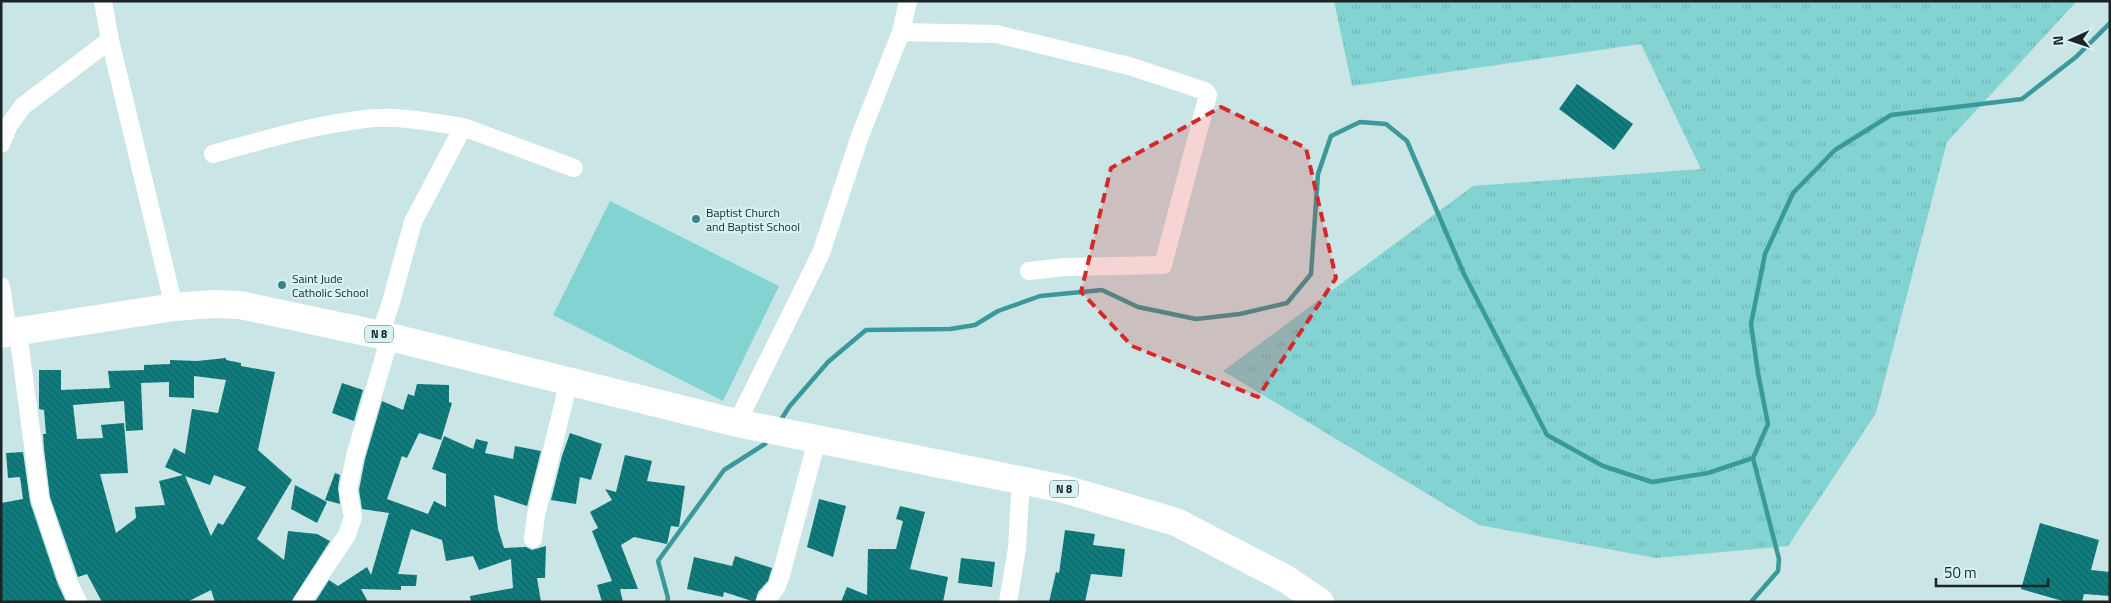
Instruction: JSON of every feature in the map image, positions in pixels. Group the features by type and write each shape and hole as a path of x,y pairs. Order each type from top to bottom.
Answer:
{"highway":[{"name":"N 8","path":"9,333 174,307 213,304 240,305 385,336 744,425 1064,488 1176,522 1286,579 1320,602"}],"street":[{"path":"103,1 110,40 174,307"},
{"path":"744,425 820,253 860,136 901,32 908,1"},
{"path":"901,32 996,34 1129,66 1205,91 1208,95 1163,265 1065,267 1029,271"},
{"path":"1,144 9,125 24,106 110,40"},
{"path":"212,154 298,131 366,119 420,120 463,127 574,168"},
{"path":"302,602 347,535 353,517 348,490 355,456 413,222 463,127"},
{"path":"1,286 40,499 67,579 78,602"},
{"path":"533,539 538,507 569,382"},
{"path":"765,602 777,586 781,575 817,440"},
{"path":"1008,602 1016,548 1021,479"}],"highlighted area":[{"path":"1221,107 1306,148 1336,278 1258,397 1132,346 1081,292 1111,168"}],"green space":[{"path":"1334,1 2077,1 1947,142 1876,413 1788,546 1656,558 1479,525 1223,371 1473,186 1701,169 1641,44 1352,86"},
{"path":"610,201 779,286 723,401 553,315"}],"building":[{"path":"1577,84 1633,124 1614,150 1559,109"},
{"path":"226,358 226,360 241,363 241,366 275,372 258,450 292,480 257,539 284,560 288,531 317,534 330,541 291,602 215,602 211,590 187,602 102,602 87,574 78,577 50,497 44,449 43,434 46,434 44,410 39,409 39,370 61,370 61,390 110,388 108,371 144,370 144,365 170,364 170,360 197,361","holes":["194,376 226,380 218,413 192,409 185,454 174,448 165,467 183,475 159,481 165,505 135,507 136,518 116,533 100,474 128,473 124,423 101,425 103,438 77,439 73,405 124,401 126,431 143,430 141,383 169,382 169,397 194,398","214,475 246,487 223,525 218,523 211,536 185,476 210,485"]},
{"path":"342,383 363,390 354,421 332,413"},
{"path":"417,384 449,385 449,402 452,403 441,440 419,433 407,458 402,456 387,499 428,514 434,501 446,507 446,474 432,469 444,436 473,449 476,439 488,442 485,453 513,459 515,446 541,451 527,506 494,495 498,529 504,548 526,547 532,550 546,546 545,578 537,578 541,602 471,602 470,596 513,588 511,559 479,570 473,556 446,561 442,540 411,529 398,574 417,575 416,586 401,586 401,590 361,589 368,602 315,602 329,580 338,586 367,567 371,575 389,513 362,509 359,490 365,459 382,401 403,410 408,394 414,396"},
{"path":"570,433 602,444 591,480 580,477 576,504 551,500"},
{"path":"23,452 30,502 57,582 66,602 1,602 1,503 23,499 20,477 8,478 6,453"},
{"path":"625,455 652,461 647,481 685,486 679,527 671,526 667,544 634,537 621,545 638,589 620,589 623,602 602,602 597,585 612,581 592,531 598,528 590,512 612,500 605,489 616,492"},
{"path":"335,473 340,475 338,488 340,504 325,500"},
{"path":"295,485 327,502 317,523 291,509"},
{"path":"819,499 846,506 833,557 807,547"},
{"path":"900,506 925,512 910,569 948,577 943,602 841,602 847,587 867,595 868,549 896,549 903,521 896,519"},
{"path":"2040,523 2099,540 2091,570 2110,572 2110,596 2084,594 2082,602 2066,602 2021,589"},
{"path":"1065,530 1095,534 1093,545 1125,549 1122,577 1091,574 1085,602 1049,602 1056,572 1059,573"},
{"path":"735,556 772,568 768,581 758,592 755,602 724,592 723,597 687,589 694,557 732,566"},
{"path":"961,558 995,562 992,587 958,583"}],"waterway":[{"path":"779,423 789,407 828,362 866,330 950,329 975,325 998,311 1040,296 1102,290 1138,307 1196,319 1240,314 1287,303 1311,274 1318,174 1331,136 1360,122 1386,124 1407,141 1464,274 1547,435 1603,466 1652,482 1708,473 1753,458 1768,424 1751,324 1765,254 1793,193 1835,150 1891,115 2022,99 2076,57 2110,23"},
{"path":"667,602 668,598 658,561 724,470 765,444 769,438"},
{"path":"1751,602 1778,571 1779,559 1753,458"}],"place":[{"name":"Baptist Church and Baptist School","path":"696,219"},
{"name":"Saint Jude Catholic School","path":"282,285"}]}
